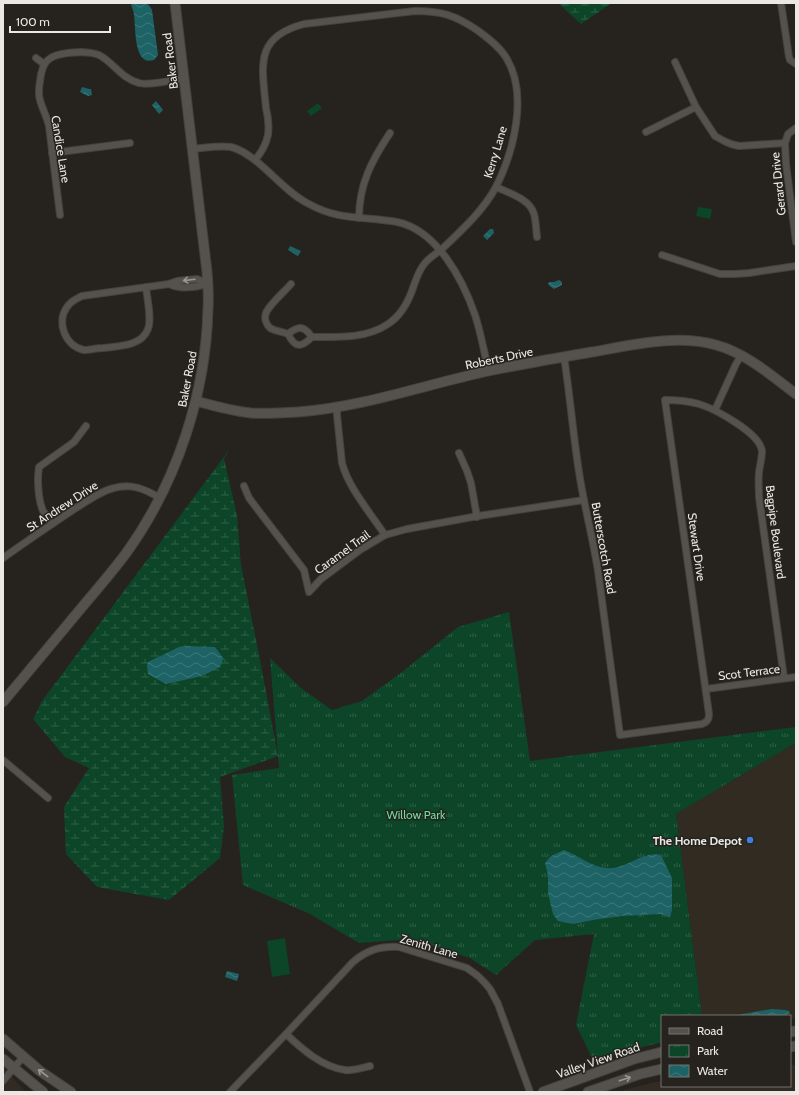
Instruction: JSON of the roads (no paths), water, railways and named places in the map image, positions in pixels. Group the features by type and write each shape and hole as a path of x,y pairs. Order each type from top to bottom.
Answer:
{"main road":[{"name":"Baker Road","path":"3,702 110,574 127,551 160,498 189,426 196,401 206,340 208,284 175,3"},
{"name":"Roberts Drive","path":"196,401 237,411 269,414 308,411 375,400 489,371 565,362 654,342 674,341 705,342 718,345 741,356 796,394"},
{"path":"3,1039 40,1071 71,1092"},
{"name":"Valley View Road","path":"543,1092 634,1059 661,1052"},
{"path":"3,1059 43,1092"},
{"path":"588,1092 633,1076 661,1069"}],"street":[{"path":"781,3 789,57 790,60 796,64"},
{"name":"Kerry Lane","path":"255,160 265,145 268,135 268,117 262,65 264,56 268,47 275,38 284,31 293,27 304,24 415,11 443,13 458,18 487,37 507,58 512,69 517,93 515,134 496,187 473,219 425,263 420,270 405,307 397,317 386,325 355,336 312,337 306,343 298,346 294,344 288,334 271,328 268,325 265,316 270,307 291,284"},
{"path":"36,58 44,64 52,56 87,52 97,54 106,59 130,80 139,83 184,78"},
{"path":"675,62 696,107 715,136 731,144 740,146 785,143"},
{"name":"Candice Lane","path":"44,64 40,75 40,100 49,126 60,215"},
{"path":"646,132 696,107"},
{"name":"Gerard Drive","path":"796,128 788,134 785,143 786,164 796,242"},
{"path":"358,218 363,183 377,153 390,133"},
{"path":"52,153 130,143"},
{"path":"192,148 222,146 241,150 255,160 295,195 317,209 344,216 406,224 424,234 440,250 467,295 475,315 489,371"},
{"path":"496,187 523,200 531,208 534,214 537,237"},
{"path":"662,255 720,274 749,273 796,266"},
{"path":"146,287 150,322 148,330 138,341 130,345 85,350 70,342 62,325 62,316 66,307 73,300 82,296 197,279 208,284"},
{"name":"Kerry Lane","path":"288,334 295,329 301,328 307,331 312,337"},
{"path":"715,410 741,356"},
{"name":"Butterscotch Road","path":"565,362 579,472 594,545 620,735"},
{"name":"Stewart Drive","path":"620,735 702,724 706,723 709,719 665,400 695,403 715,410"},
{"path":"337,407 344,470 351,485 385,535"},
{"name":"Bagpipe Boulevard","path":"715,410 754,436 762,451 759,474 759,497 784,678"},
{"path":"52,524 43,510 41,502 38,475 39,467 74,442 86,426"},
{"path":"459,453 471,484 477,517"},
{"name":"St Andrew Drive","path":"3,558 102,492 114,487 134,486 160,498"},
{"name":"Caramel Trail","path":"244,486 249,498 304,570 309,592 321,579 351,556 385,535 407,529 584,500"},
{"name":"Scot Terrace","path":"706,689 796,677"},
{"path":"3,760 48,798"},
{"name":"Zenith Lane","path":"230,1092 351,964 360,956 369,951 389,947 399,947 466,968 485,983 498,1004 530,1092"},
{"path":"286,1034 300,1047 316,1058 330,1065 344,1070 356,1070 370,1066"},
{"path":"3,1081 23,1057"}],"water":[{"path":"131,3 146,3 152,10 158,55 154,60 147,61 142,58 139,52"},
{"path":"82,87 91,89 92,95 88,96 80,92"},
{"path":"156,101 163,110 159,114 152,105"},
{"path":"490,229 493,229 494,233 487,240 483,236"},
{"path":"290,246 301,251 298,256 288,250"},
{"path":"561,281 562,285 554,289 548,284 549,282"},
{"path":"184,646 215,647 224,659 220,667 202,676 166,684 148,674 148,662"},
{"path":"564,850 594,865 606,868 626,865 648,855 661,855 672,878 672,910 670,917 661,914 621,916 573,924 558,921 553,914 548,893 548,875 545,863 551,856"},
{"path":"227,971 239,974 237,981 225,977"},
{"path":"772,1009 785,1010 789,1011 790,1013 785,1015 737,1015"}],"place":[{"name":"The Home Depot","path":"750,840"}],"park label":[{"name":"Willow Park","path":"416,814"}]}
